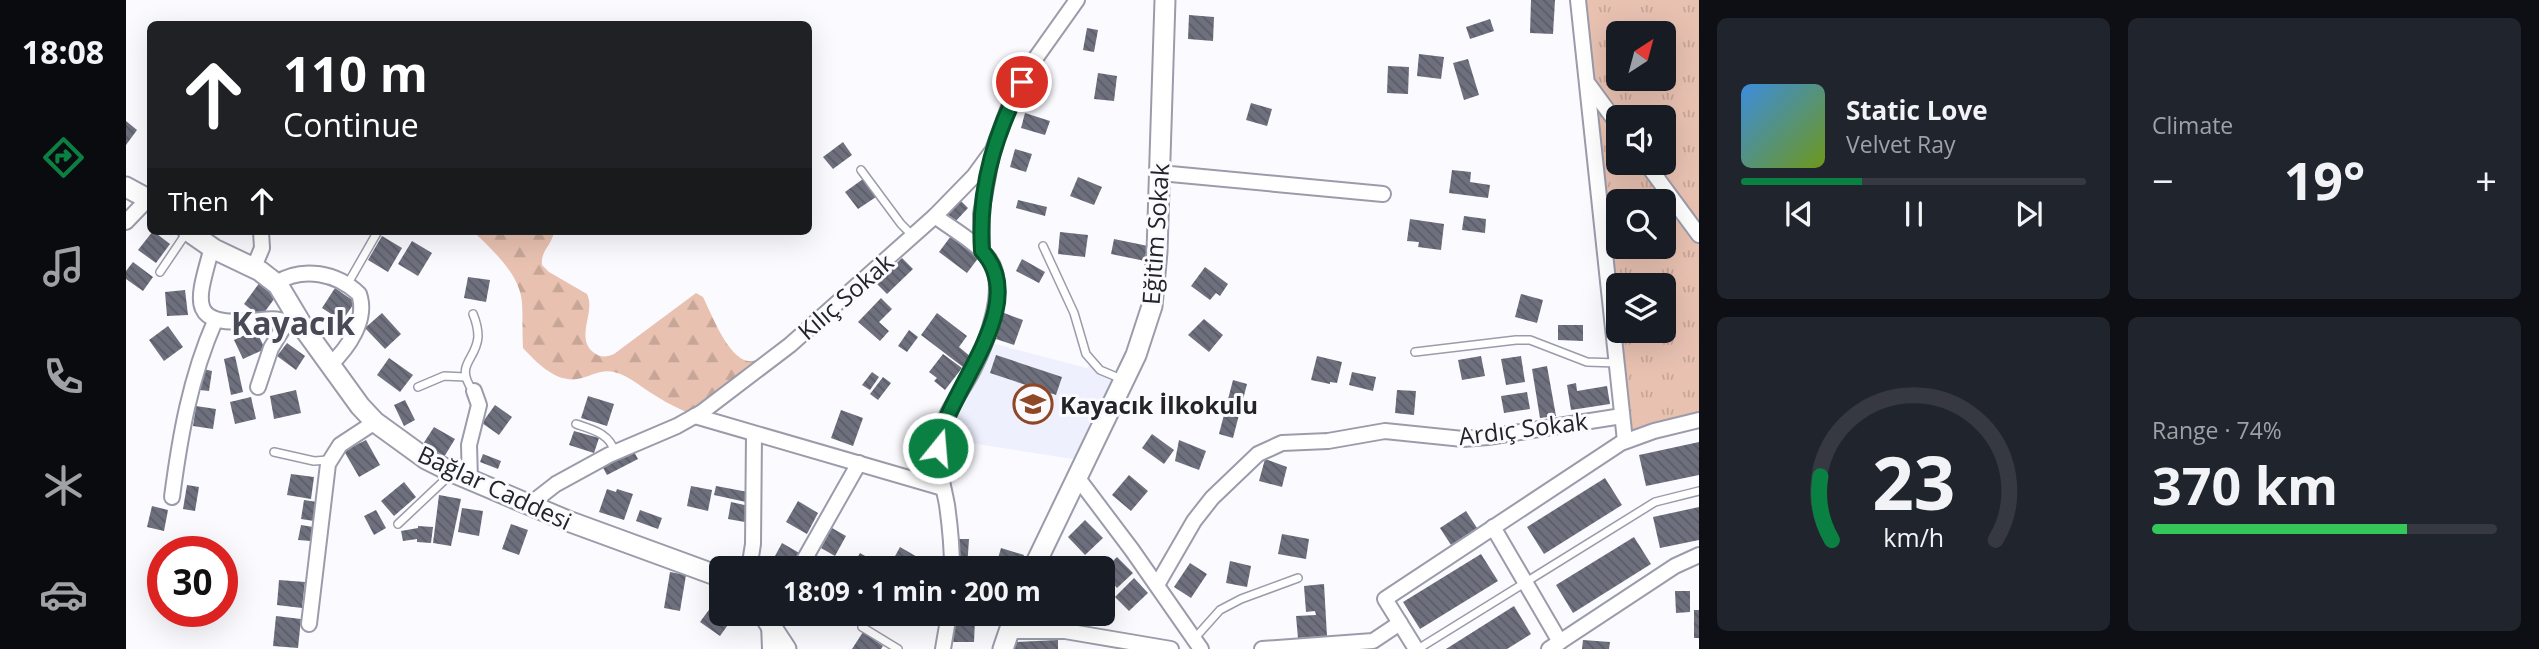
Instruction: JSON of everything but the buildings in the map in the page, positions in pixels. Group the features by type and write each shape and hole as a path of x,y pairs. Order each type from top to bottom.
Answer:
{"street":[{"name":"Kılıç Sokak","path":"529,505 556,484 615,452 695,416 790,345 935,216 974,176 993,150 1028,69 1077,0"},
{"name":"Eğitim Sokak","path":"1038,556 1136,355 1152,306 1157,252 1165,0"},
{"path":"1578,0 1625,441"},
{"path":"1588,84 1606,108"},
{"path":"982,251 981,214 993,150"},
{"path":"1160,173 1383,194"},
{"path":"1655,175 1699,235"},
{"path":"126,187 147,199"},
{"path":"126,222 147,202"},
{"path":"935,216 982,251 997,275 996,303 975,366 943,425 939,438 939,463 950,529 951,556"},
{"name":"Bağlar Caddesi","path":"194,235 212,247 254,267 276,283 290,316 359,405 375,422 418,453 461,476 529,505 709,572"},
{"path":"254,267 262,248 261,235"},
{"path":"212,247 201,303 203,312 215,321 235,323 290,316"},
{"path":"276,283 287,277 310,273 325,275 359,294 362,305 360,316 349,344 330,365"},
{"path":"258,387 271,348 290,316"},
{"path":"172,497 188,396 202,349 215,321"},
{"path":"461,476 479,405 474,391"},
{"path":"695,416 943,488"},
{"name":"Ardıç Sokak","path":"1157,585 1194,521 1212,498 1258,454 1282,443 1328,441 1385,431 1463,439 1622,416"},
{"path":"1417,649 1385,599 1625,441 1699,419"},
{"path":"309,624 325,479 330,459 340,445 375,422"},
{"path":"751,556 754,433"},
{"path":"807,555 859,463"},
{"path":"1077,477 1198,644"},
{"path":"1493,527 1525,582 1554,647 1675,566 1699,555"},
{"path":"1262,649 1373,645 1400,623"},
{"path":"769,626 770,649"},
{"path":"774,626 786,649"},
{"path":"943,649 947,626"},
{"path":"1009,631 1075,632 1171,649"}],"lane":[{"path":"862,170 901,224 913,236"},
{"path":"160,272 185,235"},
{"path":"347,285 376,235"},
{"path":"1044,246 1074,313 1086,354 1100,370 1124,380"},
{"path":"473,314 478,335 468,359 465,377 474,391"},
{"path":"1415,352 1523,340 1587,362 1617,363"},
{"path":"418,387 444,376 465,377"},
{"path":"576,424 604,435 612,443 615,452"},
{"path":"274,452 314,461 330,459"},
{"path":"398,524 461,476"},
{"path":"1417,649 1655,502 1699,491"},
{"path":"1198,644 1220,610 1241,599 1298,578"},
{"path":"862,626 898,649"}],"shaded area":[{"name":"Kayacık İlkokulu","path":"984,341 1087,368 1091,362 1124,380 1085,461 939,438"}],"green space":[{"path":"1578,0 1699,0 1699,420 1625,441 1615,343 1676,343 1676,273 1607,273"},
{"path":"477,235 553,235 542,265 587,294 589,309 586,339 588,346 598,355 614,354 696,293 703,297 727,344 741,358 754,361 771,354 695,416 614,372 573,379 557,376 523,348 520,292 511,273"}],"place":[{"name":"Kayacık İlkokulu","path":"1033,404"}],"district":[{"name":"Kayacık","path":"293,322"}],"route":[{"path":"938,448 943,425 975,366 996,303 997,275 982,251 981,214 993,150 1022,82"}]}
